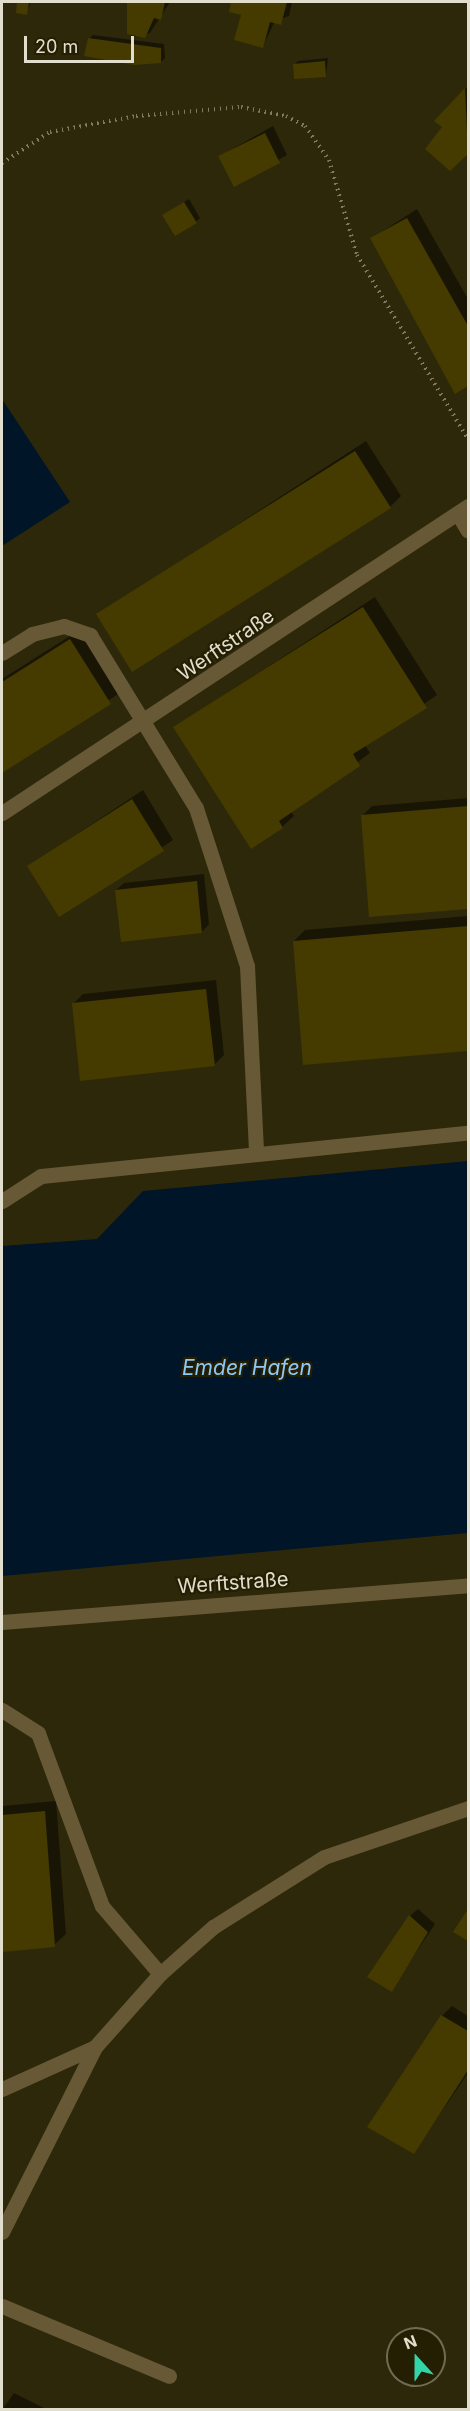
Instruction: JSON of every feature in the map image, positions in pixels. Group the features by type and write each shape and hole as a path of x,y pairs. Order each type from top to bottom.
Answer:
{"lane":[{"path":"464,511 468,531"},
{"name":"Werftstraße","path":"2,813 142,726 464,511"},
{"path":"2,653 32,634 64,626 90,636 142,726 196,808 247,966 256,1152"},
{"path":"2,1201 41,1176 256,1152 468,1133"},
{"name":"Werftstraße","path":"2,1623 468,1586"},
{"path":"2,1710 38,1733 102,1906 160,1974"},
{"path":"2,2232 95,2048 160,1974 213,1927 324,1857 468,1808"},
{"path":"2,2089 95,2048"},
{"path":"2,2306 169,2376"}],"path":[{"path":"2,163 50,132 136,116 241,107 286,116 305,126 329,160 357,255 468,439"}],"water":[{"path":"2,399 70,502 2,546"},
{"name":"Emder Hafen","path":"468,1161 468,1533 2,1576 2,1246 97,1239 143,1191"}],"building":[{"path":"17,2 29,2 27,15 16,13"},
{"path":"127,2 165,2 161,20 154,18 145,38 127,34"},
{"path":"231,2 287,2 281,25 270,22 263,48 234,40 241,15 229,12"},
{"path":"88,38 161,48 161,63 134,65 84,56"},
{"path":"325,61 326,77 294,79 293,64"},
{"path":"465,88 468,154 450,171 425,149 442,127 434,121"},
{"path":"265,133 280,163 234,187 218,156"},
{"path":"184,202 197,223 175,236 162,215"},
{"path":"407,218 468,326 468,386 455,394 370,238"},
{"path":"355,451 391,508 132,672 96,614"},
{"path":"363,607 427,708 353,754 360,766 279,821 283,828 251,849 173,727"},
{"path":"70,639 111,704 2,773 2,682"},
{"path":"132,799 164,851 59,917 27,866"},
{"path":"468,806 468,909 369,917 361,815"},
{"path":"197,881 202,933 121,942 115,890"},
{"path":"468,926 468,1051 303,1065 293,941"},
{"path":"206,989 215,1066 80,1081 72,1003"},
{"path":"45,1811 55,1947 2,1952 2,1815"},
{"path":"468,1909 468,1941 453,1932"},
{"path":"409,1915 428,1932 392,1992 367,1977"},
{"path":"441,2015 468,2031 468,2070 414,2154 367,2127"}]}
